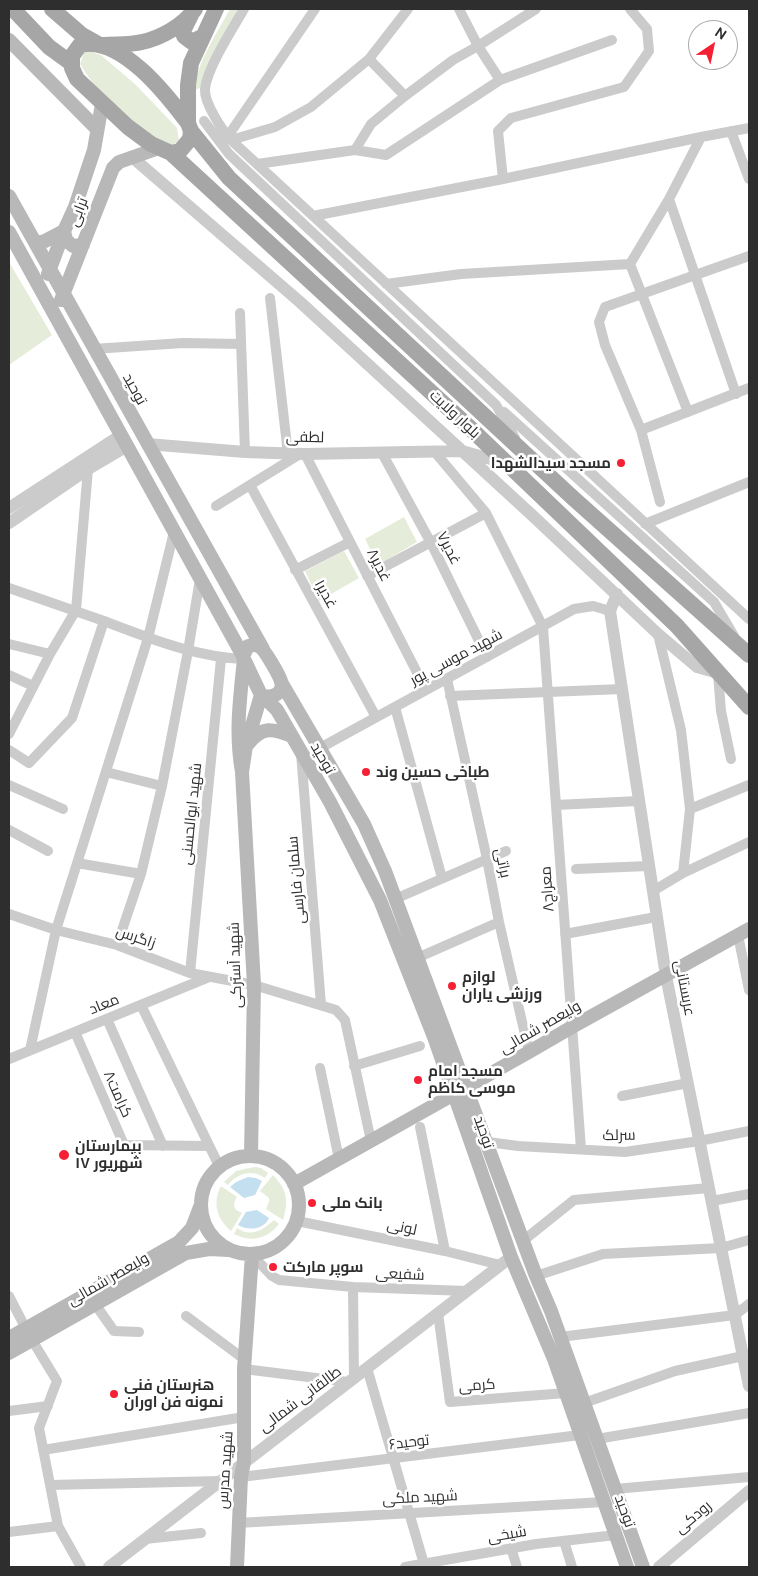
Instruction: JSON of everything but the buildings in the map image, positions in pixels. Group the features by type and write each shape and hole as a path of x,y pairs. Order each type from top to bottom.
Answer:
{"main road":[{"path":"13,9 49,47 71,63 72,56 80,45 88,43 99,45 143,42 176,27 193,11"},
{"path":"165,150 180,151 190,139 197,124 188,86 191,63 216,9"},
{"path":"56,11 82,35 99,45"},
{"path":"193,11 184,31 184,36 192,42 202,37"},
{"path":"9,40 97,130"},
{"name":"بلوار ولایت","path":"99,45 120,54 142,71 197,124 229,178 523,452 745,651"},
{"name":"بلوار ولایت","path":"71,63 77,79 102,104 151,144 165,150 326,294 506,463 677,626 747,703"},
{"name":"ترابی","path":"39,287 50,269 75,207 94,150 102,104"},
{"name":"ترابی","path":"54,314 113,168 119,162 132,157 165,150"},
{"name":"توحید","path":"9,196 281,682 364,824 379,856 488,1142 643,1567"},
{"path":"36,243 46,241 64,231 66,240 73,246 83,246"},
{"path":"9,232 243,658"},
{"path":"124,441 147,444"},
{"path":"242,772 238,748 243,658 245,650 252,645 257,645 263,649"},
{"name":"توحید","path":"243,658 262,696 276,710 292,736 364,867 380,900 454,1094 506,1261 554,1359 627,1567"},
{"path":"242,772 246,746 262,696 272,697 280,689 281,682"},
{"path":"246,746 255,735 266,730 279,731 292,736"},
{"name":"شهید آسترکی","path":"242,772 254,986 251,1156"},
{"path":"364,867 379,856"},
{"name":"ولیعصر شمالی","path":"294,1184 744,932"},
{"path":"251,1156 264,1158 277,1164 287,1173 294,1184 298,1196 299,1209 290,1234 280,1244 267,1252 240,1254 228,1250 210,1234 203,1221 200,1206 202,1191 209,1177 219,1166 234,1158 251,1156"},
{"name":"ولیعصر شمالی","path":"9,1353 29,1335 179,1242 192,1228 200,1206"},
{"name":"ولیعصر شمالی","path":"9,1338 29,1335 96,1304 186,1253 209,1249 228,1250"},
{"name":"شهید مدرس","path":"237,1567 241,1477 244,1462 244,1364 252,1254"}],"street":[{"path":"197,124 213,64 244,9"},
{"path":"229,138 315,9"},
{"path":"229,138 275,127 310,107 369,59 408,9"},
{"path":"458,9 478,46 500,80"},
{"path":"355,150 371,124 405,96 453,60 478,46 524,12 536,9"},
{"path":"503,179 498,131 512,118 624,87 649,51 647,29 630,9"},
{"path":"257,164 355,150 386,155 500,80 612,40"},
{"path":"369,59 405,96"},
{"path":"197,124 229,138 749,619"},
{"path":"197,124 496,404 714,602 745,651"},
{"path":"313,216 749,128"},
{"path":"731,131 749,179"},
{"path":"630,264 669,199 701,137"},
{"path":"132,157 300,302 658,634 697,668 718,673 721,711 731,760"},
{"path":"669,199 736,394"},
{"path":"319,262 330,249"},
{"path":"660,502 641,430 605,346 599,322 605,307 749,256"},
{"path":"386,284 461,274 630,264"},
{"path":"630,264 688,412"},
{"path":"216,506 298,454 270,298"},
{"path":"240,313 244,452"},
{"path":"93,349 183,343 241,344"},
{"path":"641,430 749,388"},
{"path":"496,404 523,452"},
{"path":"9,523 88,469 124,441"},
{"path":"9,508 124,441"},
{"name":"لطفی","path":"147,444 244,452 298,454 462,451"},
{"path":"434,451 486,513 543,627"},
{"path":"462,451 506,463"},
{"name":"غدیر۷","path":"382,453 487,657"},
{"name":"غدیر۸","path":"298,454 350,542 426,690"},
{"path":"9,734 50,654 76,610 88,469"},
{"path":"645,524 749,482"},
{"name":"غدیر۱","path":"250,486 376,718"},
{"path":"367,576 486,513"},
{"path":"30,1050 56,930 148,638 174,532"},
{"path":"296,570 350,542"},
{"path":"117,945 141,874 162,786 200,580"},
{"path":"9,588 188,651 222,658 243,658"},
{"path":"610,611 617,594"},
{"name":"شهید موسی پور","path":"320,748 574,609 593,606 610,611"},
{"name":"عربستانی","path":"610,611 666,976 749,1386"},
{"path":"9,750 29,763 72,718 104,621"},
{"name":"معراج۸","path":"543,627 581,1150"},
{"path":"658,634 680,730 690,809 683,873"},
{"path":"9,644 50,654"},
{"name":"شهید ابوالحسنی","path":"190,973 222,658"},
{"path":"9,675 33,686"},
{"name":"براتی","path":"447,679 499,922 530,1052"},
{"path":"450,696 622,690"},
{"path":"395,707 442,878"},
{"name":"سلمان فارسی","path":"301,752 321,1005"},
{"path":"106,772 162,786"},
{"path":"9,785 62,809"},
{"path":"690,809 749,785"},
{"path":"556,804 638,801"},
{"path":"9,830 48,851"},
{"path":"653,891 683,873 749,842"},
{"path":"395,899 506,851"},
{"path":"77,863 141,874"},
{"path":"576,870 648,866"},
{"name":"زاگرس","path":"9,914 56,930 117,945 190,973 254,986 336,1010 345,1020 371,1141"},
{"path":"565,934 656,917"},
{"path":"418,958 499,922"},
{"path":"744,932 749,990"},
{"name":"معاد","path":"9,1059 210,977"},
{"path":"141,1005 219,1166"},
{"path":"107,1019 163,1146"},
{"name":"کرامت۸","path":"75,1032 124,1145 209,1146"},
{"path":"354,1066 420,1046"},
{"path":"320,1068 339,1159"},
{"path":"622,1096 688,1083"},
{"path":"420,1127 445,1251"},
{"name":"سرلک","path":"488,1142 518,1146 625,1152 700,1142 749,1131"},
{"path":"524,1240 574,1200 709,1188"},
{"path":"712,1202 749,1194"},
{"name":"لونی","path":"296,1221 445,1251 506,1261"},
{"path":"536,1276 603,1254 721,1248 749,1240"},
{"name":"شفیعی","path":"252,1254 272,1276 279,1280 353,1287 467,1291"},
{"name":"طالقانی شمالی","path":"108,1567 506,1261"},
{"path":"186,1316 244,1364 351,1380 353,1287"},
{"path":"9,1296 29,1335 58,1381 39,1428 58,1526 81,1567"},
{"path":"96,1304 114,1331 139,1332"},
{"path":"560,1337 735,1316 749,1304"},
{"name":"کرمی","path":"438,1313 450,1402 566,1393"},
{"path":"584,1403 675,1371 743,1356"},
{"path":"367,1368 424,1564"},
{"path":"9,1411 48,1406"},
{"path":"597,1439 749,1413"},
{"path":"43,1450 244,1418"},
{"name":"توحید۶","path":"241,1477 580,1435"},
{"path":"615,1489 749,1477"},
{"path":"50,1485 220,1481"},
{"name":"رودکی","path":"659,1567 749,1491"},
{"name":"شهید ملکی","path":"238,1524 604,1502"},
{"path":"9,1532 58,1526"},
{"path":"145,1539 201,1533"},
{"name":"شیخی","path":"405,1567 424,1564 453,1564 510,1548 616,1535"},
{"path":"564,1541 572,1567"},
{"path":"510,1548 517,1567"}],"green space":[{"path":"230,9 243,9 200,88 194,90 203,58"},
{"path":"91,52 101,55 136,85 177,128 179,141 170,147 132,121 109,101 80,64 84,53"},
{"path":"9,262 52,335 9,365"},
{"path":"404,517 417,542 378,565 365,539"},
{"path":"344,551 359,578 319,601 305,571"},
{"path":"254,1167 261,1168 268,1173 265,1178 250,1173 241,1175 228,1185 224,1182 236,1171"},
{"path":"273,1175 286,1196 283,1220 266,1209 269,1198 260,1191"},
{"path":"221,1186 237,1197 234,1207 242,1213 231,1231 222,1221 217,1210 218,1192"},
{"path":"274,1220 279,1224 264,1236 253,1239 234,1234 237,1228 247,1232 257,1232"}],"water":[{"path":"248,1177 262,1181 255,1195 244,1198 230,1187"},
{"path":"257,1210 269,1218 267,1222 260,1227 251,1229 238,1225 246,1212"}],"place":[{"name":"مسجد سیدالشهدا","path":"621,463"},
{"name":"طباخی حسین وند","path":"366,772"},
{"name":"لوازم ورزشی یاران","path":"452,986"},
{"name":"مسجد امام موسی کاظم","path":"418,1080"},
{"name":"بیمارستان ۱۷ شهریور","path":"64,1155"},
{"name":"بانک ملی","path":"312,1203"},
{"name":"سوپر مارکت","path":"273,1267"},
{"name":"هنرستان فنی نمونه فن اوران","path":"114,1394"}]}
